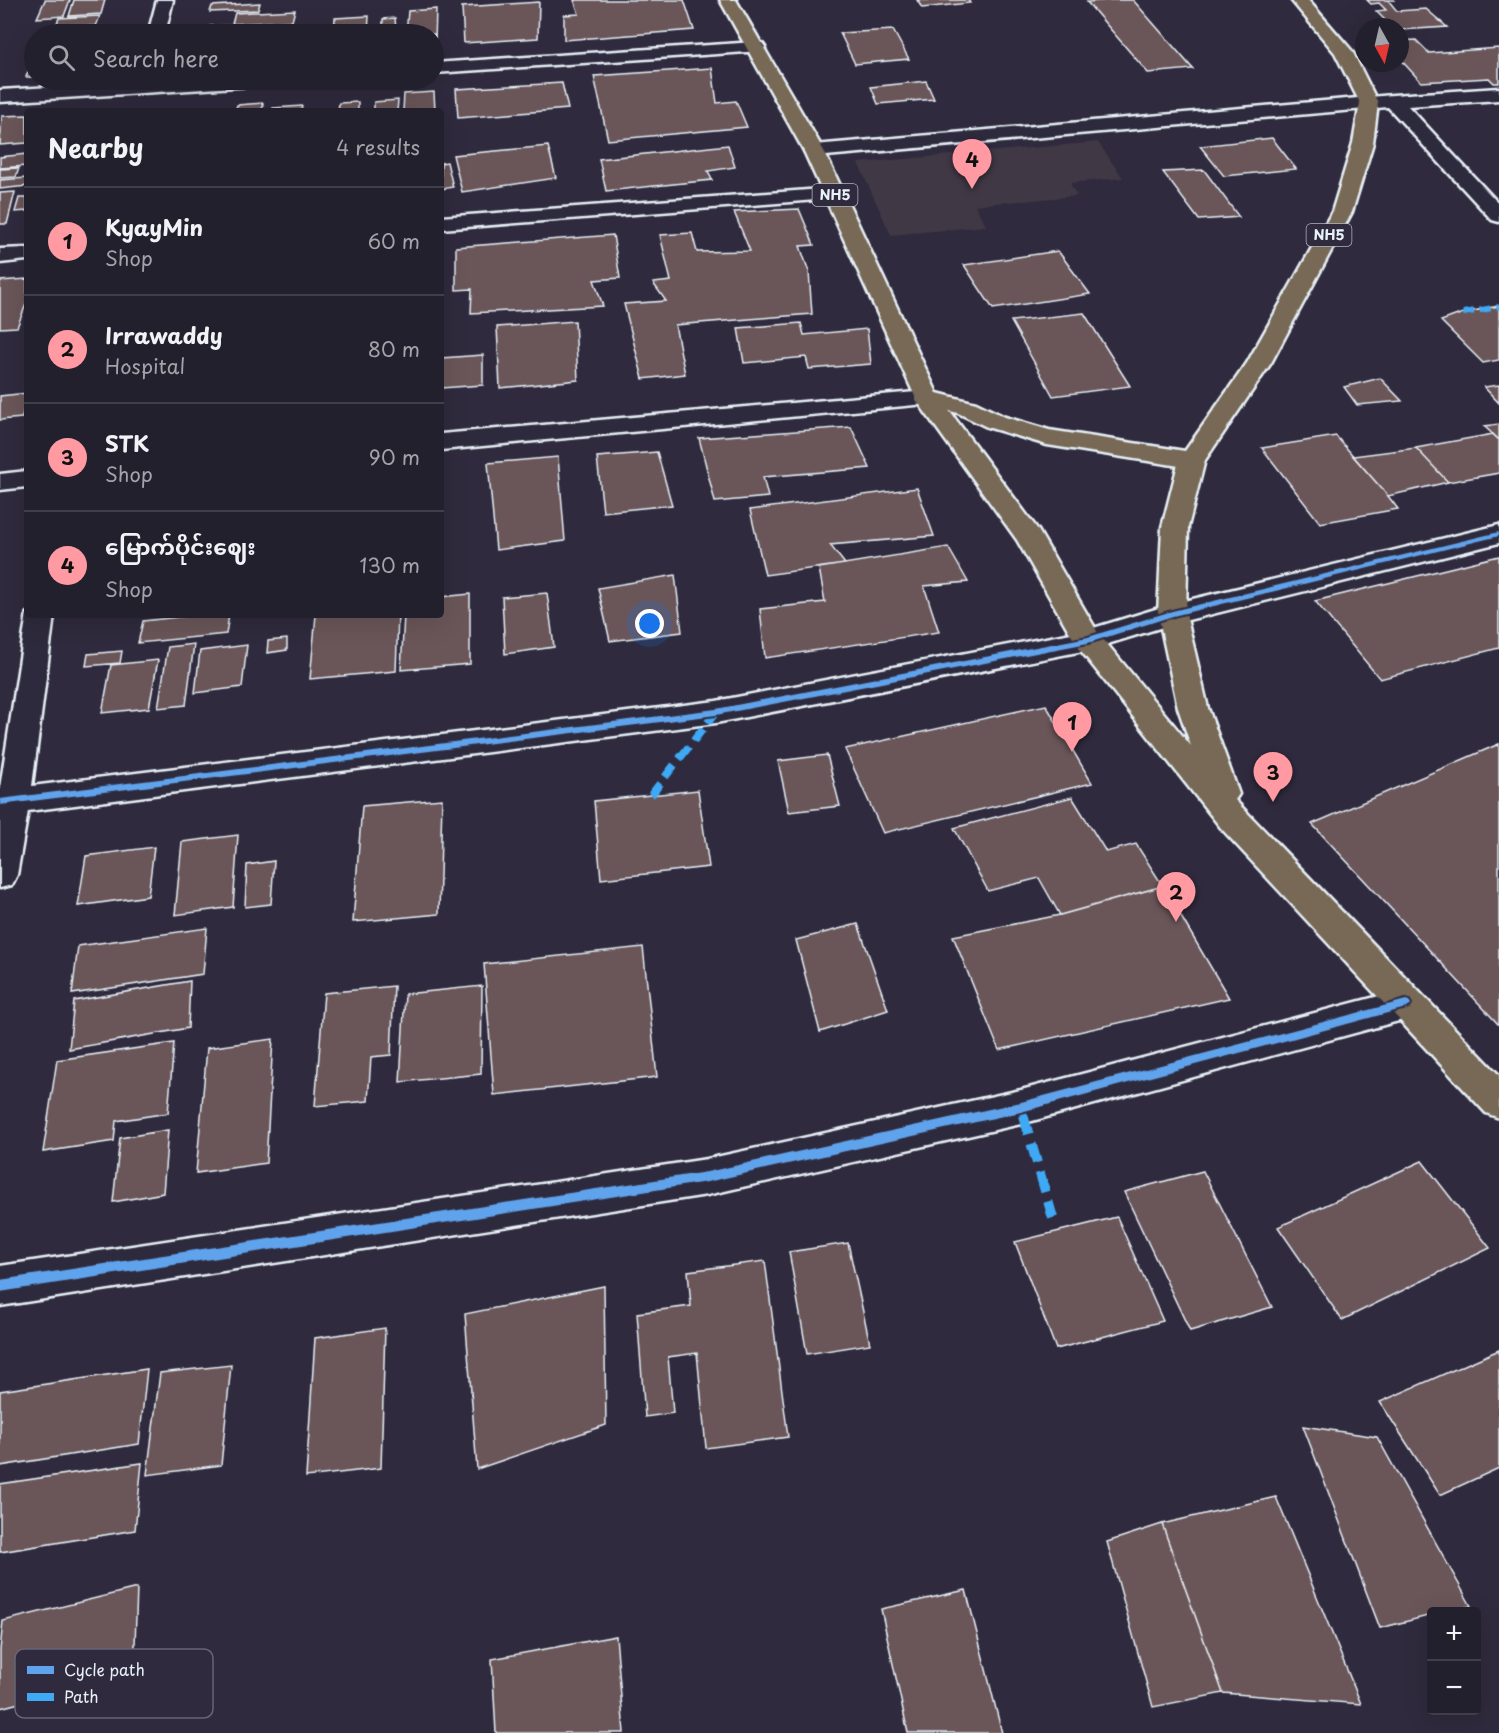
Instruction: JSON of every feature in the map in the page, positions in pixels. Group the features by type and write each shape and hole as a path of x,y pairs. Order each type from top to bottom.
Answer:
{"main road":[{"name":"NH5","path":"728,0 814,151 927,398"},
{"path":"1299,0 1343,51 1369,103"},
{"name":"NH5","path":"1192,460 1259,363 1342,212 1363,143 1369,103"},
{"path":"927,398 967,408 996,422 1047,437 1192,460 1176,527 1172,614 1193,708 1232,819"},
{"path":"927,398 1028,536 1088,640 1232,819 1499,1101"}],"street":[{"path":"159,24 165,0"},
{"path":"444,67 756,47"},
{"path":"0,96 144,90"},
{"path":"814,151 1393,101 1499,94"},
{"path":"1393,101 1499,216"},
{"path":"444,224 835,194"},
{"path":"0,256 24,254"},
{"path":"444,442 927,398"},
{"path":"0,482 24,479"},
{"path":"7,801 716,712 1088,640 1172,614 1499,534"},
{"path":"0,875 7,801 39,618"},
{"path":"0,1286 707,1177 1021,1107 1406,1004"}],"shaded area":[{"path":"1098,142 1123,178 1070,183 1077,196 975,205 986,226 891,235 858,163"}],"building":[{"path":"45,0 70,0 64,16 37,18"},
{"path":"74,0 105,0 101,14 69,16"},
{"path":"574,0 684,0 694,30 564,40 564,15 579,14"},
{"path":"917,0 968,0 970,3 922,8"},
{"path":"1133,0 1193,69 1148,73 1087,2"},
{"path":"1367,0 1388,0 1397,11 1426,9 1447,27 1409,29 1409,18 1383,18 1376,11 1386,10 1379,3 1371,4"},
{"path":"539,2 538,38 464,43 462,7"},
{"path":"260,3 258,10 210,12 212,6"},
{"path":"436,9 436,24 407,24 408,11"},
{"path":"295,10 292,21 232,24 235,13"},
{"path":"100,16 97,24 57,24 59,18"},
{"path":"369,16 369,24 335,24 335,18"},
{"path":"395,18 396,24 383,24 383,19"},
{"path":"893,30 909,59 855,64 840,33"},
{"path":"1409,40 1416,40 1429,53 1499,48 1499,83 1494,83 1489,78 1421,82 1409,69"},
{"path":"712,68 717,103 736,101 747,127 608,140 594,76"},
{"path":"926,81 934,99 878,104 871,87"},
{"path":"562,83 568,109 458,118 456,89"},
{"path":"434,92 435,108 403,108 404,94"},
{"path":"398,100 397,108 374,108 374,102"},
{"path":"358,102 358,108 338,108 339,103"},
{"path":"263,103 262,108 236,108 237,105"},
{"path":"302,106 302,108 273,108"},
{"path":"24,115 24,143 0,145 2,116"},
{"path":"1272,138 1296,169 1224,176 1200,146"},
{"path":"728,145 735,167 708,171 712,180 606,191 599,159"},
{"path":"548,146 556,178 462,192 453,155"},
{"path":"24,154 24,166 0,168 0,157"},
{"path":"444,162 447,162 453,187 444,188"},
{"path":"19,168 16,177 0,178 0,169"},
{"path":"1204,170 1239,217 1199,220 1163,172"},
{"path":"24,178 24,186 0,189 0,180"},
{"path":"15,192 7,224 0,224 0,193"},
{"path":"19,198 24,198 24,211 15,212"},
{"path":"799,209 814,245 800,246 809,272 812,314 675,325 685,374 643,379 624,304 666,301 653,283 671,281 660,235 692,233 697,252 750,251 734,212"},
{"path":"613,235 620,278 594,280 603,306 471,313 472,289 456,290 456,247"},
{"path":"1058,251 1090,294 993,309 964,265"},
{"path":"24,279 24,310 17,327 0,328 0,281"},
{"path":"1499,306 1499,360 1483,363 1441,321 1463,313"},
{"path":"1084,313 1130,386 1053,396 1011,321"},
{"path":"575,321 578,380 500,388 497,327"},
{"path":"801,323 804,335 867,329 871,364 809,369 806,357 744,363 738,328"},
{"path":"483,355 483,385 444,388 444,358"},
{"path":"1380,378 1402,401 1357,405 1344,387"},
{"path":"1499,385 1499,403 1484,387"},
{"path":"24,393 22,418 0,420 0,396"},
{"path":"1499,424 1499,440 1484,426"},
{"path":"851,427 870,468 763,477 768,497 715,502 699,438"},
{"path":"1493,434 1499,440 1499,473 1448,482 1416,448"},
{"path":"1336,436 1398,509 1320,523 1262,448"},
{"path":"1416,448 1448,482 1388,496 1353,456"},
{"path":"657,452 672,505 603,512 597,457"},
{"path":"558,457 565,541 496,550 488,463"},
{"path":"917,488 934,536 830,545 845,564 765,575 750,510"},
{"path":"948,547 968,582 924,586 939,632 765,658 760,609 825,602 819,568"},
{"path":"1499,556 1499,648 1380,679 1315,601"},
{"path":"675,575 682,632 610,641 598,588"},
{"path":"547,593 554,647 505,654 502,597"},
{"path":"470,594 470,664 401,670 404,618 444,618 444,597"},
{"path":"170,618 229,618 226,634 138,643 143,621"},
{"path":"316,618 398,618 396,671 310,679"},
{"path":"287,639 287,650 267,653 268,641"},
{"path":"194,644 186,705 158,708 168,647"},
{"path":"247,645 242,687 195,693 200,651"},
{"path":"122,651 120,663 86,666 88,654"},
{"path":"158,660 149,708 102,713 111,665"},
{"path":"1046,705 1092,783 883,833 845,749"},
{"path":"1499,744 1499,1025 1312,824"},
{"path":"827,755 840,806 789,812 778,761"},
{"path":"698,790 709,867 601,879 594,801"},
{"path":"1072,797 1106,852 1136,844 1163,886 1060,915 1039,878 988,891 954,828"},
{"path":"442,799 439,914 353,922 362,806"},
{"path":"238,835 233,907 175,915 182,842"},
{"path":"154,847 148,896 78,906 86,856"},
{"path":"274,861 271,904 245,907 247,865"},
{"path":"1163,886 1229,998 999,1050 953,936 1060,915"},
{"path":"858,924 888,1010 820,1032 796,940"},
{"path":"207,928 203,974 72,994 78,946"},
{"path":"643,947 657,1077 494,1095 484,964"},
{"path":"190,981 188,1028 69,1049 74,1001"},
{"path":"394,986 391,1055 371,1057 368,1101 315,1106 324,993"},
{"path":"482,986 481,1074 400,1082 405,994"},
{"path":"273,1039 266,1163 196,1173 207,1048"},
{"path":"174,1043 168,1113 116,1121 114,1141 43,1152 57,1060"},
{"path":"168,1130 163,1193 113,1202 120,1138"},
{"path":"1422,1161 1490,1248 1342,1320 1278,1227"},
{"path":"1203,1171 1272,1307 1190,1331 1124,1192"},
{"path":"1117,1217 1163,1321 1056,1349 1015,1242"},
{"path":"848,1243 870,1344 807,1354 789,1252"},
{"path":"765,1261 788,1437 706,1448 697,1353 668,1357 673,1413 645,1417 637,1313 691,1306 688,1271"},
{"path":"604,1286 606,1425 477,1469 465,1314"},
{"path":"385,1328 381,1468 306,1477 315,1338"},
{"path":"1499,1350 1499,1468 1440,1495 1380,1402"},
{"path":"231,1365 221,1465 147,1475 160,1373"},
{"path":"147,1369 139,1444 0,1466 0,1391"},
{"path":"1303,1426 1377,1437 1471,1606 1427,1607 1427,1616 1380,1628"},
{"path":"142,1463 135,1530 0,1552 0,1484"},
{"path":"1276,1497 1361,1704 1223,1693 1162,1524"},
{"path":"1162,1524 1223,1693 1153,1707 1107,1542"},
{"path":"137,1588 135,1649 15,1649 15,1704 0,1708 0,1650 3,1621"},
{"path":"966,1590 1002,1733 908,1733 881,1609"},
{"path":"616,1636 624,1733 496,1733 492,1659"}],"marked path":[{"path":"1463,313 1499,307"},
{"path":"651,795 716,712"},
{"path":"1021,1107 1053,1218"}],"cycle path":[{"path":"0,802 716,712 1088,640 1172,614 1499,534"},
{"path":"0,1286 707,1177 1021,1107 1406,1004"}],"place":[{"name":"မြောက်ပိုင်းဈေး","path":"972,189"},
{"name":"KyayMin","path":"1072,752"},
{"name":"STK","path":"1273,802"},
{"name":"Irrawaddy","path":"1176,922"}]}
